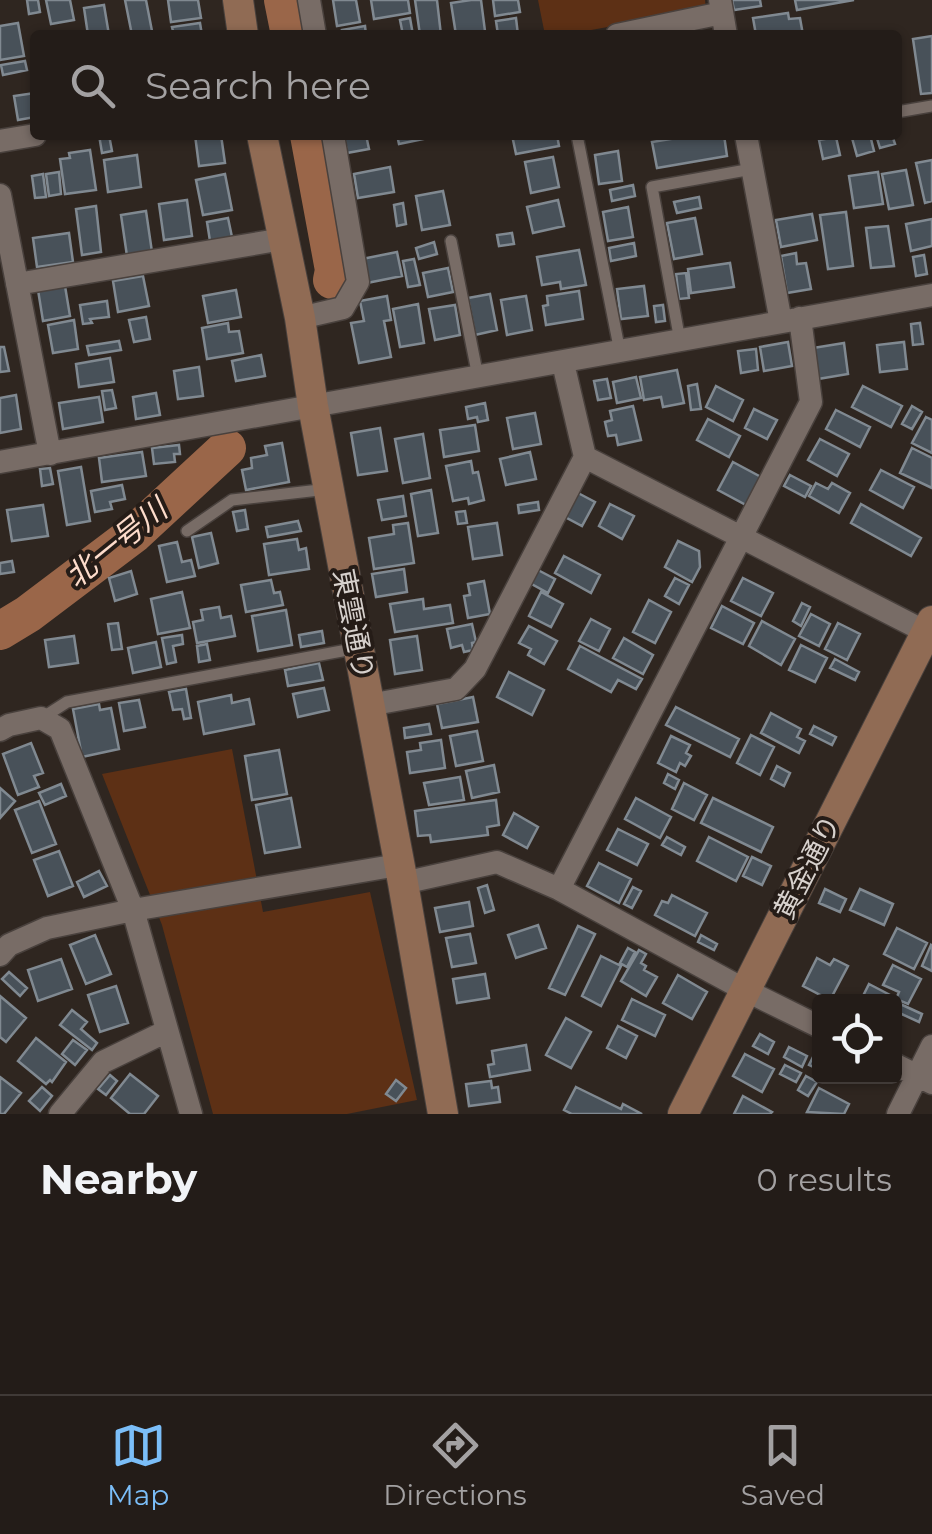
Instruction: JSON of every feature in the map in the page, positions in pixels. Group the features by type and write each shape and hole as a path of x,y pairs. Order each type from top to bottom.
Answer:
{"street":[{"path":"238,0 242,30"},
{"path":"309,0 315,30"},
{"path":"645,30 723,16"},
{"path":"0,141 30,135"},
{"name":"東雲通り","path":"263,140 300,318 443,1114"},
{"path":"300,318 344,308 358,282 334,140"},
{"path":"559,889 812,402 747,140"},
{"path":"0,195 50,454"},
{"path":"17,284 284,239"},
{"path":"0,462 932,295"},
{"path":"369,705 456,689 476,669 585,457 563,363"},
{"path":"585,457 930,629"},
{"name":"黄金通り","path":"682,1114 930,629"},
{"path":"0,730 42,718 60,729 133,910 191,1114"},
{"path":"0,955 9,945 47,928 133,910 497,862 559,889 812,1023"},
{"path":"60,1114 104,1062 167,1031"},
{"path":"898,1114 925,1079 932,1046"},
{"path":"902,1068 925,1079"}],"lane":[{"path":"902,111 932,106"},
{"path":"579,140 620,352"},
{"path":"680,340 652,187 752,169"},
{"path":"451,242 478,377"},
{"path":"188,532 232,500 328,489"},
{"path":"42,718 66,702 358,648"}],"shaded area":[{"path":"538,0 705,0 706,9 591,30 544,30"},
{"path":"232,749 263,912 370,892 417,1100 347,1114 213,1114 162,925 102,774"}],"building":[{"path":"27,0 38,0 40,12 29,14"},
{"path":"46,0 70,0 74,20 51,24"},
{"path":"125,0 146,0 152,30 131,30"},
{"path":"168,0 198,0 201,18 171,22"},
{"path":"333,0 356,0 360,22 337,26"},
{"path":"371,0 408,0 410,13 374,19"},
{"path":"415,0 437,0 440,30 419,30"},
{"path":"481,0 485,30 455,30 451,3"},
{"path":"493,0 518,0 520,12 495,16"},
{"path":"732,0 760,0 761,6 734,10"},
{"path":"795,0 854,0 797,10"},
{"path":"104,5 108,30 87,30 84,8"},
{"path":"788,13 789,19 800,18 802,30 755,30 753,18"},
{"path":"410,18 412,30 402,30 400,20"},
{"path":"516,18 517,30 497,30 496,21"},
{"path":"18,23 24,56 0,60 0,26"},
{"path":"200,23 201,30 173,30 172,27"},
{"path":"932,36 932,93 921,94 913,39"},
{"path":"25,61 27,70 3,75 1,65"},
{"path":"30,94 30,118 18,120 14,96"},
{"path":"100,140 110,140 112,151 102,153"},
{"path":"196,140 222,140 225,163 199,166"},
{"path":"345,140 367,140 369,149 347,153"},
{"path":"513,140 558,140 559,146 516,154"},
{"path":"725,140 727,156 657,168 652,142"},
{"path":"819,140 837,140 840,155 823,159"},
{"path":"853,140 871,140 874,151 857,156"},
{"path":"878,140 894,140 895,144 880,148"},
{"path":"90,150 96,190 65,194 60,159 70,158 69,153"},
{"path":"618,151 622,181 599,184 595,155"},
{"path":"137,155 141,187 108,192 104,160"},
{"path":"553,157 559,187 531,193 525,162"},
{"path":"932,160 932,201 925,203 916,163"},
{"path":"390,167 394,192 358,198 354,174"},
{"path":"906,170 913,205 889,209 882,174"},
{"path":"59,172 61,194 49,196 46,174"},
{"path":"878,172 883,204 854,208 849,176"},
{"path":"43,174 46,197 35,198 32,176"},
{"path":"225,174 232,210 203,215 196,180"},
{"path":"633,185 635,196 612,201 610,190"},
{"path":"443,191 450,225 422,230 416,196"},
{"path":"699,197 701,208 677,213 674,202"},
{"path":"187,200 192,236 164,240 159,204"},
{"path":"558,200 564,226 533,233 527,207"},
{"path":"403,203 406,224 397,226 394,205"},
{"path":"96,206 101,252 82,255 76,209"},
{"path":"628,207 633,237 608,241 603,212"},
{"path":"146,211 152,252 127,256 121,215"},
{"path":"846,212 853,266 828,269 820,215"},
{"path":"812,214 817,240 781,247 776,220"},
{"path":"228,218 232,237 210,241 207,222"},
{"path":"695,218 702,254 674,259 667,223"},
{"path":"932,219 932,246 911,251 906,224"},
{"path":"888,226 894,266 871,268 866,228"},
{"path":"69,233 73,262 37,267 33,238"},
{"path":"512,233 514,244 499,246 497,235"},
{"path":"434,242 437,254 419,259 416,248"},
{"path":"634,243 636,256 611,261 609,248"},
{"path":"579,250 586,285 561,289 560,282 542,285 537,257"},
{"path":"397,252 402,276 367,283 362,259"},
{"path":"796,253 797,264 806,263 811,289 787,293 781,256"},
{"path":"924,255 927,274 916,276 913,257"},
{"path":"414,259 420,285 408,287 403,261"},
{"path":"730,263 734,287 691,293 688,269"},
{"path":"448,268 453,292 428,297 423,273"},
{"path":"686,273 689,298 679,299 676,274"},
{"path":"143,276 149,306 118,312 113,281"},
{"path":"65,286 70,316 43,321 38,290"},
{"path":"644,286 648,316 621,319 617,289"},
{"path":"236,290 241,317 208,323 203,296"},
{"path":"579,291 583,319 546,325 543,306 548,305 547,296"},
{"path":"490,294 497,330 475,335 468,298"},
{"path":"387,296 391,320 384,321 391,357 359,363 351,323 364,321 360,301"},
{"path":"526,296 532,330 507,335 501,300"},
{"path":"107,301 109,317 90,319 92,323 83,324 80,305"},
{"path":"418,304 424,343 400,347 393,309"},
{"path":"455,305 460,335 435,340 429,309"},
{"path":"663,305 665,321 656,322 654,306"},
{"path":"146,317 150,339 134,342 129,320"},
{"path":"74,320 78,349 53,353 48,325"},
{"path":"228,323 229,332 239,331 243,353 207,359 202,328"},
{"path":"920,323 923,344 913,345 911,324"},
{"path":"119,341 121,350 89,355 87,346"},
{"path":"788,342 792,366 764,371 760,347"},
{"path":"904,342 907,369 880,372 877,345"},
{"path":"844,343 848,374 818,379 813,348"},
{"path":"0,347 4,347 9,371 0,372"},
{"path":"756,349 758,370 741,373 738,351"},
{"path":"261,355 265,376 236,381 232,361"},
{"path":"110,358 114,382 79,387 76,364"},
{"path":"199,367 203,396 178,399 174,371"},
{"path":"677,370 684,403 663,407 661,397 644,400 640,377"},
{"path":"636,377 641,398 617,403 613,382"},
{"path":"607,379 611,398 598,400 594,381"},
{"path":"697,384 701,409 691,410 688,386"},
{"path":"716,386 743,400 733,421 706,407"},
{"path":"863,386 902,406 891,427 852,407"},
{"path":"112,390 116,408 105,410 102,391"},
{"path":"156,393 160,415 136,419 133,397"},
{"path":"16,395 21,429 0,433 0,398"},
{"path":"99,397 103,422 63,429 59,403"},
{"path":"485,403 488,420 468,419 466,407"},
{"path":"633,406 641,440 618,445 616,435 608,436 605,422 612,420 610,411"},
{"path":"912,406 922,412 912,429 902,424"},
{"path":"754,409 777,420 767,439 745,428"},
{"path":"836,410 870,427 860,447 826,429"},
{"path":"535,413 541,444 513,449 507,418"},
{"path":"926,417 932,420 932,453 912,443"},
{"path":"708,419 740,436 729,457 697,440"},
{"path":"475,425 479,451 444,457 440,430"},
{"path":"380,428 387,471 358,475 351,433"},
{"path":"423,434 430,478 403,483 395,439"},
{"path":"820,439 849,454 837,476 808,460"},
{"path":"282,443 289,482 246,490 242,470 252,468 251,458 267,455 265,446"},
{"path":"179,445 180,454 174,454 175,462 154,464 152,448"},
{"path":"912,448 932,458 932,488 900,473"},
{"path":"142,452 146,476 102,482 99,458"},
{"path":"530,452 536,479 506,485 500,459"},
{"path":"471,461 473,473 478,472 484,500 469,504 468,498 453,501 446,466"},
{"path":"733,462 761,477 746,505 718,490"},
{"path":"81,467 90,521 67,525 58,471"},
{"path":"50,468 53,484 42,486 40,469"},
{"path":"881,470 914,487 903,508 870,490"},
{"path":"790,475 811,486 805,497 784,486"},
{"path":"816,483 828,489 832,483 850,493 839,513 809,496"},
{"path":"122,485 125,499 110,502 112,509 95,512 91,491"},
{"path":"431,490 438,533 418,536 411,494"},
{"path":"578,493 595,502 582,526 565,517"},
{"path":"403,496 406,516 382,520 378,500"},
{"path":"538,502 539,510 519,513 518,505"},
{"path":"610,504 634,516 622,539 599,526"},
{"path":"861,504 921,538 911,556 851,523"},
{"path":"43,505 48,536 12,541 7,510"},
{"path":"245,510 248,529 237,531 233,512"},
{"path":"465,511 467,523 458,524 456,512"},
{"path":"298,521 301,531 268,537 266,527"},
{"path":"408,523 414,563 374,569 369,538 394,534 393,525"},
{"path":"497,523 502,555 473,559 468,527"},
{"path":"211,533 218,563 199,568 192,537"},
{"path":"297,539 299,550 306,548 309,569 269,575 264,544"},
{"path":"678,541 699,551 700,567 692,582 665,567"},
{"path":"177,542 182,562 191,560 195,576 167,582 159,546"},
{"path":"564,556 600,575 591,593 555,573"},
{"path":"12,561 14,572 0,574 0,563"},
{"path":"404,569 407,592 376,597 372,574"},
{"path":"536,569 555,579 548,593 528,582"},
{"path":"131,571 137,594 115,601 109,578"},
{"path":"675,578 689,585 679,604 665,596"},
{"path":"743,578 773,593 761,616 731,601"},
{"path":"271,580 283,605 246,612 241,585"},
{"path":"484,581 490,614 468,618 464,596 470,595 468,584"},
{"path":"182,592 190,628 158,634 151,599"},
{"path":"541,592 563,604 551,627 529,616"},
{"path":"423,599 424,609 450,605 453,623 395,632 390,604"},
{"path":"649,600 671,612 655,643 633,632"},
{"path":"802,603 810,607 801,626 793,621"},
{"path":"722,606 754,623 743,644 711,628"},
{"path":"219,607 221,618 231,616 235,636 197,643 193,622 203,620 201,610"},
{"path":"286,610 292,645 258,651 252,616"},
{"path":"811,614 830,624 819,646 799,636"},
{"path":"591,619 610,629 599,651 579,641"},
{"path":"762,621 795,639 781,665 749,646"},
{"path":"118,623 122,649 112,650 108,624"},
{"path":"838,623 860,634 847,660 825,649"},
{"path":"472,624 476,642 472,643 473,650 464,652 462,645 451,648 447,629"},
{"path":"529,626 557,641 544,664 528,655 531,649 519,643"},
{"path":"322,631 324,643 301,647 299,635"},
{"path":"182,635 183,644 173,646 176,662 167,664 162,638"},
{"path":"74,636 78,663 49,667 45,640"},
{"path":"417,636 422,670 395,674 390,640"},
{"path":"624,638 653,655 643,674 613,658"},
{"path":"156,642 161,667 133,673 128,648"},
{"path":"207,644 210,660 199,662 197,646"},
{"path":"801,645 827,658 815,682 789,670"},
{"path":"580,646 642,679 636,689 618,680 611,692 568,669"},
{"path":"835,659 859,672 855,680 830,668"},
{"path":"319,663 323,680 288,686 285,670"},
{"path":"509,672 544,690 532,715 497,697"},
{"path":"324,688 329,710 298,717 293,694"},
{"path":"186,689 191,718 184,719 182,709 173,710 169,692"},
{"path":"231,695 232,703 249,699 254,724 204,734 198,702"},
{"path":"473,697 478,722 442,728 437,704"},
{"path":"139,700 145,727 124,731 119,703"},
{"path":"99,704 100,710 111,708 119,749 82,757 73,709"},
{"path":"676,707 739,739 730,757 666,725"},
{"path":"771,713 801,729 797,737 805,741 799,753 761,733"},
{"path":"429,724 431,734 405,738 404,728"},
{"path":"814,726 836,737 832,745 810,734"},
{"path":"477,731 483,761 456,766 450,736"},
{"path":"751,735 774,747 760,775 737,763"},
{"path":"671,736 690,745 686,753 691,756 685,766 680,763 676,772 658,763"},
{"path":"441,740 445,768 410,773 407,752 421,750 420,743"},
{"path":"31,743 43,773 34,776 39,787 18,795 3,754"},
{"path":"279,750 287,794 252,800 245,756"},
{"path":"494,765 499,792 472,798 466,771"},
{"path":"777,766 790,773 784,786 771,779"},
{"path":"668,774 679,780 675,789 664,783"},
{"path":"460,777 464,800 429,805 424,783"},
{"path":"684,783 707,795 694,820 672,809"},
{"path":"61,784 66,796 45,805 39,793"},
{"path":"0,788 15,801 0,818"},
{"path":"291,798 300,847 265,853 256,805"},
{"path":"636,798 671,817 660,838 625,819"},
{"path":"713,798 773,827 761,852 701,823"},
{"path":"496,800 499,825 487,827 488,835 431,842 430,835 418,836 415,811"},
{"path":"39,801 56,844 32,853 15,810"},
{"path":"514,813 538,827 527,848 503,835"},
{"path":"618,829 648,844 637,865 607,850"},
{"path":"667,837 685,847 681,855 662,845"},
{"path":"709,837 748,857 736,881 697,861"},
{"path":"59,851 73,886 48,896 34,860"},
{"path":"752,857 771,866 762,885 743,876"},
{"path":"599,863 631,879 619,903 587,886"},
{"path":"99,871 107,886 84,897 77,882"},
{"path":"487,885 494,910 485,913 478,888"},
{"path":"633,887 641,891 632,908 624,904"},
{"path":"825,889 846,899 840,912 819,903"},
{"path":"860,889 893,904 884,925 850,910"},
{"path":"672,895 707,913 695,936 655,915 662,901 668,903"},
{"path":"469,902 473,926 440,932 435,908"},
{"path":"538,925 546,948 516,958 508,935"},
{"path":"578,926 595,934 565,995 549,988"},
{"path":"897,928 927,943 914,969 884,954"},
{"path":"470,934 476,963 452,967 446,938"},
{"path":"95,935 111,974 86,984 70,945"},
{"path":"701,935 717,944 714,950 698,942"},
{"path":"932,946 932,971 922,966"},
{"path":"628,948 635,952 627,967 620,963"},
{"path":"639,950 646,954 641,963 646,966 644,970 657,977 646,996 621,981"},
{"path":"601,956 621,966 601,1006 582,996"},
{"path":"817,958 830,965 834,959 848,966 833,994 818,994 803,986"},
{"path":"61,959 72,989 38,1001 28,970"},
{"path":"893,965 921,979 908,1004 902,1002 902,994 883,985"},
{"path":"9,972 27,988 20,996 2,979"},
{"path":"485,974 489,998 457,1003 453,979"},
{"path":"678,975 707,992 692,1019 663,1003"},
{"path":"869,984 888,994 864,994"},
{"path":"116,986 128,1023 100,1032 88,995"},
{"path":"0,996 26,1018 6,1042 0,1037"},
{"path":"632,999 665,1015 655,1036 622,1020"},
{"path":"902,1005 922,1014 919,1022 902,1014"},
{"path":"72,1010 87,1022 81,1029 97,1043 92,1050 60,1025"},
{"path":"566,1018 591,1032 571,1068 546,1055"},
{"path":"618,1026 637,1036 626,1058 607,1048"},
{"path":"760,1034 774,1042 768,1054 753,1046"},
{"path":"36,1038 66,1062 52,1082 46,1084 18,1061"},
{"path":"73,1040 87,1050 75,1065 62,1054"},
{"path":"526,1045 530,1070 490,1077 492,1051"},
{"path":"789,1047 807,1056 802,1067 784,1057"},
{"path":"745,1054 774,1069 762,1092 733,1076"},
{"path":"785,1065 801,1073 796,1082 780,1074"},
{"path":"130,1074 158,1096 144,1114 130,1114 111,1098"},
{"path":"110,1075 117,1081 106,1095 98,1089"},
{"path":"806,1076 816,1084 808,1096 798,1090"},
{"path":"0,1077 21,1093 4,1114 0,1114"},
{"path":"396,1080 406,1088 396,1101 386,1094"},
{"path":"491,1081 492,1088 498,1087 500,1102 469,1106 466,1084"},
{"path":"42,1087 52,1096 40,1111 29,1101"},
{"path":"576,1087 621,1109 623,1104 642,1114 572,1114 564,1110"},
{"path":"819,1088 849,1104 844,1114 807,1112"},
{"path":"743,1096 772,1112 734,1114"}],"waterway":[{"name":"北一号川","path":"283,0 289,30"},
{"name":"北一号川","path":"310,140 334,270 332,280"},
{"name":"北一号川","path":"0,631 134,534 227,448"}]}
